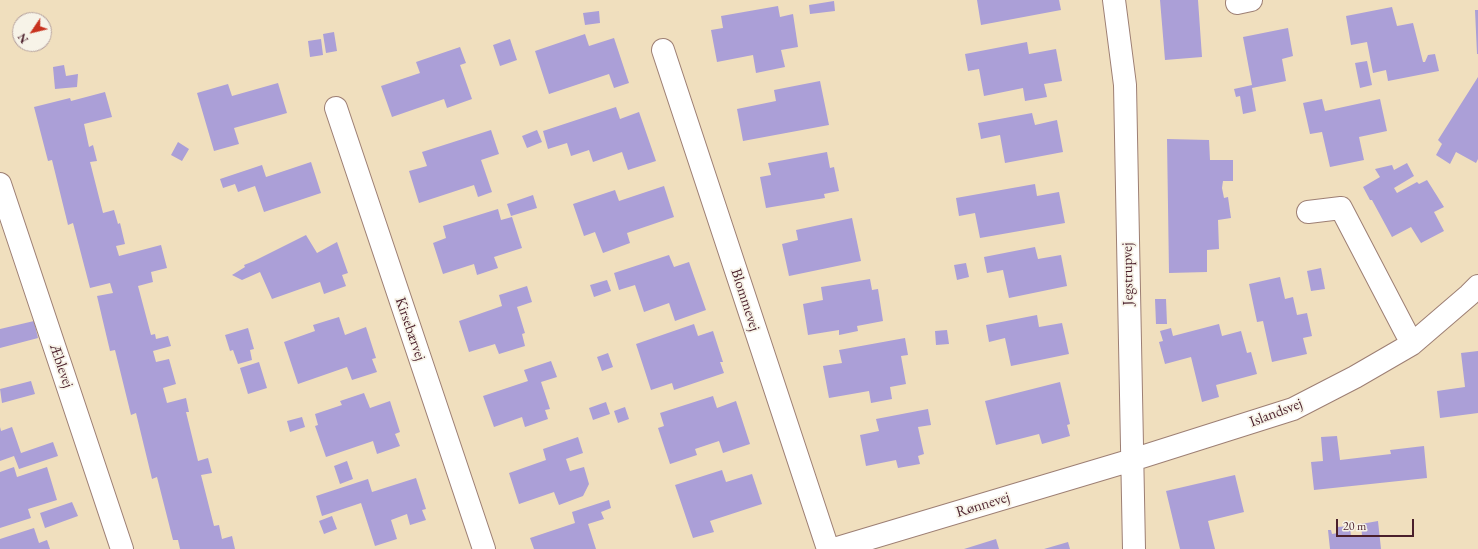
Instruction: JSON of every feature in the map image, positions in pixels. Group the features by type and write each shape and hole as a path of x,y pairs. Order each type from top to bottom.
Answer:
{"street":[{"name":"Jegstrupvej","path":"1114,0 1125,85 1134,549"},
{"name":"Blommevej","path":"663,50 828,549"},
{"name":"Kirsebærvej","path":"336,108 484,549"},
{"name":"Æblevej","path":"0,184 122,549"},
{"path":"1308,212 1341,208 1412,344"},
{"name":"Islandsvej","path":"1132,460 1293,409 1355,377 1412,344 1478,286"},
{"name":"Rønnevej","path":"834,549 1132,460"}],"building":[{"path":"977,0 1059,0 1061,10 981,25"},
{"path":"1160,0 1198,0 1202,57 1165,60"},
{"path":"834,1 835,11 810,14 809,5"},
{"path":"778,6 780,17 793,14 798,47 781,50 785,67 756,73 753,55 717,62 711,30 723,28 721,16"},
{"path":"1392,7 1397,26 1413,23 1423,62 1425,62 1428,55 1435,54 1439,71 1388,81 1386,70 1373,73 1367,42 1351,45 1346,16"},
{"path":"1475,10 1478,10 1478,54 1477,54"},
{"path":"599,11 600,23 585,25 583,13"},
{"path":"1288,28 1293,56 1282,59 1286,81 1252,88 1256,111 1243,114 1240,96 1236,97 1234,89 1252,85 1243,37"},
{"path":"334,32 337,51 326,53 323,34"},
{"path":"585,34 589,46 614,38 629,83 614,88 609,74 549,94 535,51"},
{"path":"321,39 323,55 310,57 308,41"},
{"path":"510,39 517,60 500,66 493,45"},
{"path":"1027,42 1029,54 1056,49 1062,81 1044,84 1047,97 1025,101 1023,88 984,96 979,69 968,71 965,54"},
{"path":"460,47 466,63 460,65 472,99 447,108 444,99 392,117 381,86 420,73 416,62"},
{"path":"1367,61 1372,85 1360,88 1355,63"},
{"path":"64,65 66,76 78,74 77,87 55,89 53,67"},
{"path":"1478,77 1478,159 1476,163 1456,152 1450,164 1436,155 1442,144 1438,140"},
{"path":"820,81 829,125 743,141 737,109 776,101 774,90"},
{"path":"278,83 287,113 234,128 239,144 214,151 197,93 228,84 232,96"},
{"path":"105,92 112,117 84,124 89,147 93,145 97,161 90,162 103,213 114,210 118,224 120,223 125,244 116,246 119,256 161,245 167,268 151,272 153,282 138,286 151,335 155,334 156,339 168,336 171,346 153,351 156,362 169,359 176,384 163,388 167,403 186,398 189,412 186,412 198,461 208,458 212,473 201,475 214,526 219,525 222,539 232,536 235,549 180,549 178,540 173,540 157,477 152,479 136,413 131,415 115,350 110,351 97,296 113,293 110,283 90,288 73,223 68,225 52,160 48,161 34,107 70,98 71,101"},
{"path":"1322,99 1325,111 1380,99 1387,131 1359,137 1364,160 1330,167 1322,132 1310,134 1303,103"},
{"path":"616,107 620,119 639,112 656,161 628,170 622,152 593,162 589,150 571,156 567,143 548,149 543,131"},
{"path":"1032,113 1035,125 1057,120 1063,152 1005,163 1000,135 981,139 978,123"},
{"path":"491,130 499,154 481,160 492,192 478,197 474,185 419,203 409,171 427,166 422,152"},
{"path":"537,130 542,142 527,148 522,136"},
{"path":"1167,139 1209,140 1210,160 1233,160 1233,181 1223,181 1222,188 1224,198 1228,197 1231,218 1218,220 1219,249 1207,250 1207,272 1169,273"},
{"path":"178,142 189,149 182,161 171,155"},
{"path":"827,152 830,168 834,167 839,191 824,194 825,198 766,208 760,177 771,175 768,163"},
{"path":"311,162 321,193 264,212 255,186 238,192 235,184 223,188 220,179 262,165 266,177"},
{"path":"1407,163 1414,176 1394,188 1397,193 1417,182 1419,184 1427,180 1444,207 1434,212 1444,231 1421,243 1411,227 1392,237 1372,200 1370,200 1363,187 1380,177 1375,169 1392,165 1394,170"},
{"path":"1035,184 1037,196 1059,192 1065,223 980,238 975,213 959,216 956,198"},
{"path":"664,186 674,217 627,233 630,243 603,253 595,232 584,236 573,204 615,190 619,201"},
{"path":"533,195 537,208 511,216 507,204"},
{"path":"498,209 501,220 512,217 522,248 494,257 498,268 477,275 474,264 443,274 433,243 446,238 443,226"},
{"path":"852,218 861,261 789,276 782,244 798,240 796,230"},
{"path":"306,235 317,253 337,242 348,273 342,275 346,286 324,294 320,282 272,299 260,272 242,280 232,275 245,267 244,265"},
{"path":"1035,247 1038,259 1061,255 1067,286 1009,298 1003,270 987,273 984,257"},
{"path":"669,255 674,267 689,262 706,310 675,321 669,303 644,312 635,285 619,290 614,273"},
{"path":"966,263 969,277 957,280 954,265"},
{"path":"1321,268 1325,289 1311,291 1307,271"},
{"path":"1280,277 1285,299 1293,297 1297,315 1307,313 1312,336 1303,338 1307,354 1272,362 1263,321 1257,322 1249,284"},
{"path":"870,279 872,290 878,289 883,321 857,326 858,331 839,335 839,330 808,335 803,304 823,300 821,287"},
{"path":"607,280 611,291 594,297 590,285"},
{"path":"527,286 532,302 517,307 525,333 522,334 525,346 499,354 495,344 469,352 459,321 502,306 499,295"},
{"path":"1155,299 1166,299 1167,324 1156,324"},
{"path":"1037,315 1039,327 1062,323 1069,354 1011,366 1005,338 989,342 986,325"},
{"path":"339,317 345,335 366,327 376,358 372,359 377,372 352,380 347,367 298,384 284,342 315,331 313,325"},
{"path":"34,321 38,338 0,348 0,329"},
{"path":"694,324 698,336 713,331 723,362 720,362 724,373 674,390 672,383 651,390 636,344"},
{"path":"1219,324 1222,336 1241,331 1247,353 1251,352 1257,374 1216,385 1219,397 1202,402 1191,357 1165,364 1159,342 1163,341 1160,331 1171,328 1173,336"},
{"path":"248,328 254,349 250,350 252,360 238,364 233,350 230,351 225,335"},
{"path":"947,330 949,344 936,345 935,331"},
{"path":"905,338 908,355 901,356 906,384 890,387 892,399 871,403 869,391 829,398 823,366 842,363 839,350"},
{"path":"1478,351 1478,413 1440,418 1437,391 1465,387 1461,353"},
{"path":"608,353 613,367 602,371 597,357"},
{"path":"551,361 557,377 541,382 550,409 545,410 548,419 525,427 522,417 494,427 483,396 528,381 524,370"},
{"path":"259,362 267,388 248,394 240,368"},
{"path":"31,381 35,394 2,403 0,389"},
{"path":"1060,382 1070,424 1067,425 1070,436 1042,444 1039,434 996,445 985,401"},
{"path":"364,393 370,408 390,401 400,432 395,434 400,446 377,454 373,441 326,457 315,426 318,425 315,414 342,405 340,401"},
{"path":"713,396 717,408 736,401 750,444 723,453 719,441 695,449 697,455 670,464 658,428 664,426 660,413"},
{"path":"606,402 610,414 593,420 589,408"},
{"path":"625,407 629,419 618,423 614,411"},
{"path":"928,409 931,425 918,427 924,454 918,456 920,464 898,468 896,460 866,466 860,435 879,431 876,419"},
{"path":"302,417 305,427 290,432 287,421"},
{"path":"0,427 1,431 12,427 21,453 53,442 58,456 19,469 14,456 0,461"},
{"path":"1337,436 1340,460 1391,454 1390,450 1424,446 1427,478 1314,490 1311,462 1323,461 1321,437"},
{"path":"578,437 583,453 566,459 570,471 584,467 589,484 583,496 559,505 554,492 519,504 509,473 546,460 543,449"},
{"path":"347,461 353,479 340,484 334,466"},
{"path":"14,467 17,477 47,467 57,500 28,509 31,518 0,528 0,472"},
{"path":"722,470 726,482 752,474 762,504 710,521 714,532 693,538 675,485"},
{"path":"1235,475 1244,512 1208,521 1215,549 1180,549 1166,491"},
{"path":"416,478 426,509 422,510 426,520 410,525 407,514 391,520 397,539 375,546 361,503 322,516 316,496 368,479 372,492"},
{"path":"609,500 611,508 601,512 604,519 588,524 596,549 534,549 530,538 575,523 572,512"},
{"path":"72,502 78,516 45,528 40,513"},
{"path":"332,516 337,529 324,534 319,521"},
{"path":"1378,521 1381,549 1330,549 1328,530 1331,530 1332,534 1338,533 1337,527 1350,526 1351,537 1362,535 1361,524"},
{"path":"34,528 39,543 47,540 50,549 0,549 0,539"},
{"path":"996,539 999,549 964,549"},
{"path":"1068,542 1070,549 1044,549"}]}
